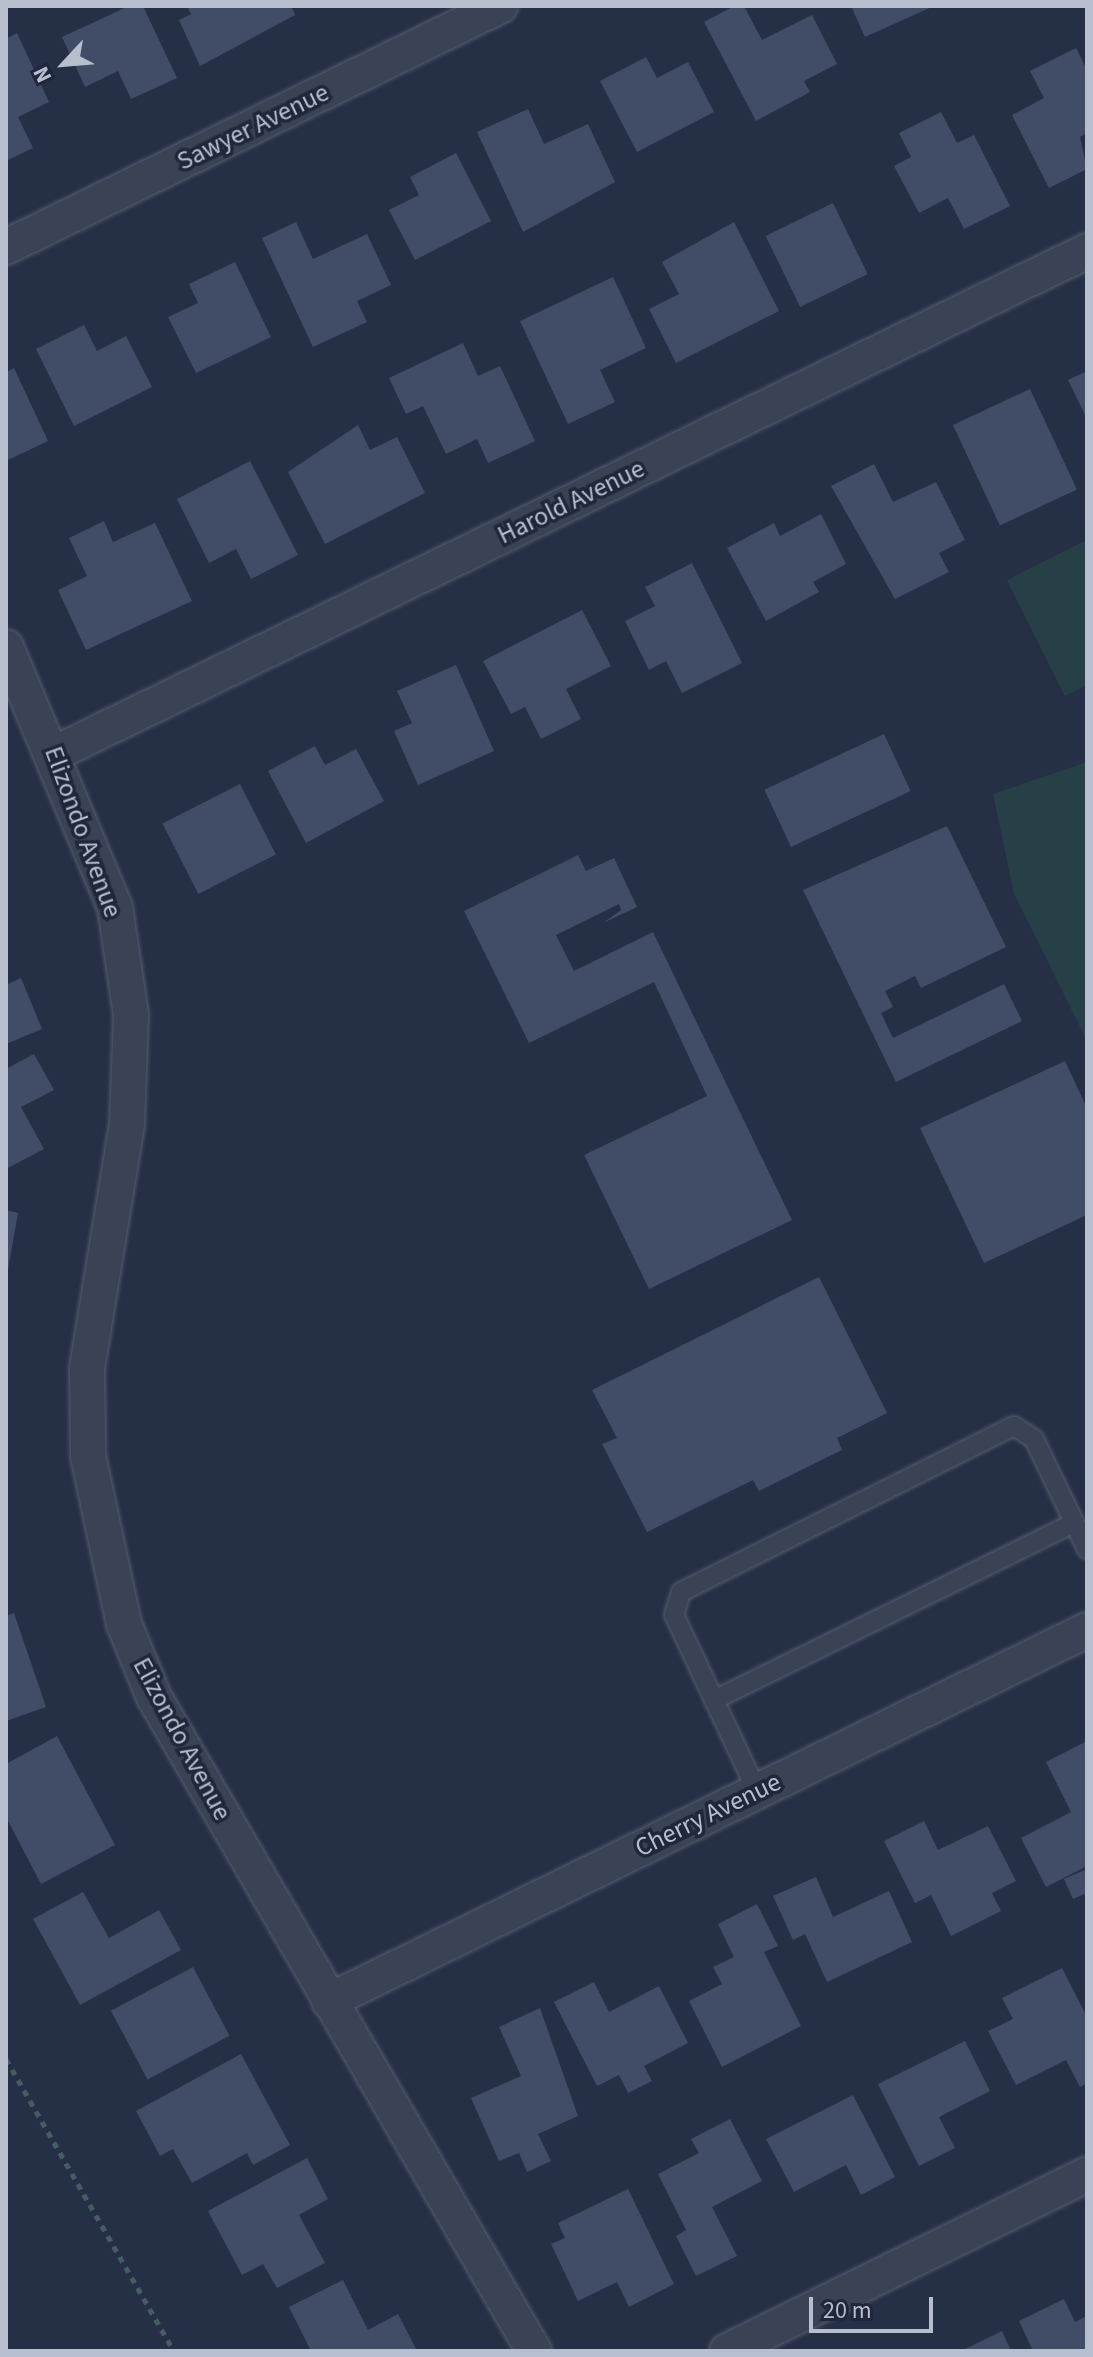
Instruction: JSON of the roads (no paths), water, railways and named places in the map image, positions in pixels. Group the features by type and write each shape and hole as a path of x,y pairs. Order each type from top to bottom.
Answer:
{"street":[{"name":"Sawyer Avenue","path":"6,247 500,6"},
{"name":"Harold Avenue","path":"56,753 1087,251"},
{"name":"Elizondo Avenue","path":"6,647 56,753 115,907 131,1015 127,1124 87,1369 88,1456 101,1543 154,1697 534,2351"},
{"name":"Cherry Avenue","path":"329,2001 1087,1630"},
{"path":"727,2351 1087,2175"}],"lane":[{"path":"757,1791 674,1615 681,1592 1014,1426 1025,1430 1087,1549"},
{"path":"714,1700 1074,1523"}]}
